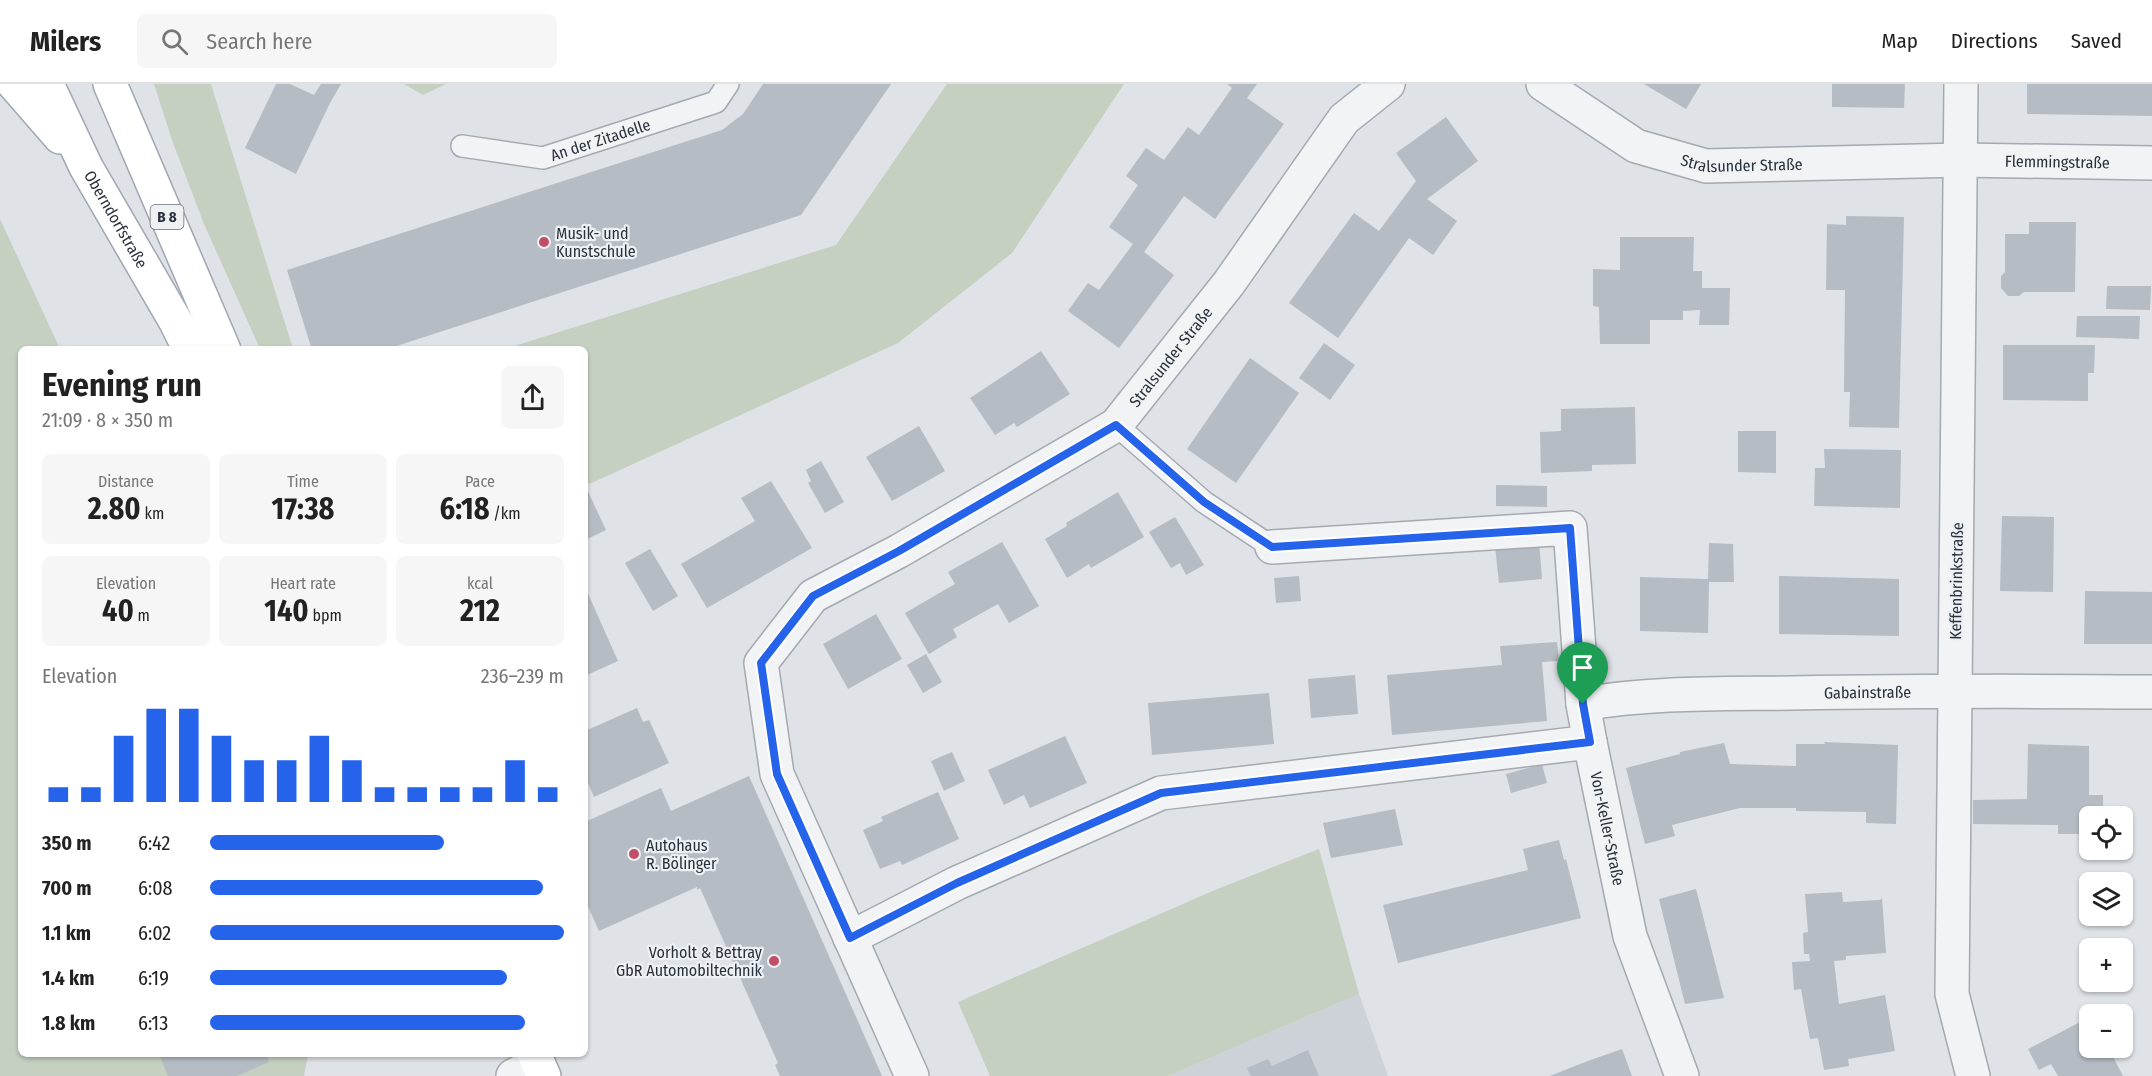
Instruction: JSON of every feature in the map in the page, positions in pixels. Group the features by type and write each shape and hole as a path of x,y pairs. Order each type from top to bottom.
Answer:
{"main road":[{"name":"B 8","path":"14,84 86,167"},
{"name":"Oberndorfstraße","path":"47,84 86,167 188,346"},
{"name":"B 8","path":"110,84 222,346"}],"street":[{"name":"Stralsunder Straße","path":"912,1076 777,774 761,663 813,596 899,551 1116,425 1228,283 1344,119 1388,84"},
{"name":"Stralsunder Straße","path":"1543,84 1636,146 1706,166 1962,160"},
{"name":"Keffenbrinkstraße","path":"1961,84 1952,994 1973,1076"},
{"name":"Flemmingstraße","path":"1962,160 2152,163"},
{"name":"Von-Keller-Straße","path":"1272,547 1570,528 1583,704 1590,742 1630,936 1682,1076"},
{"name":"Gabainstraße","path":"1583,704 1619,698 1683,695 1955,690 2152,692"},
{"path":"850,938 957,883 1161,793 1590,742"}],"lane":[{"name":"An der Zitadelle","path":"462,146 543,158 716,102 728,84"},
{"name":"Von-Keller-Straße","path":"1116,425 1204,502 1272,547"}],"shaded area":[{"path":"1359,994 1388,1076 1168,1076"}],"green space":[{"path":"154,84 211,84 292,346 259,346 204,224 172,140"},
{"path":"404,84 446,84 423,95"},
{"path":"947,84 1124,84 1012,253 898,343 588,485 588,346 515,346 836,245"},
{"path":"0,219 59,346 18,346 18,1057 308,1057 304,1076 0,1076"},
{"path":"1319,849 1359,994 1168,1076 990,1076 958,1002 1215,890"}],"building":[{"path":"276,84 290,84 314,95 321,84 341,84 296,174 245,148"},
{"name":"Musik- und Kunstschule","path":"763,84 891,84 801,215 396,346 311,346 287,270 722,130 743,114"},
{"path":"1227,84 1257,84 1247,98 1284,124 1215,219 1184,196 1144,252 1174,275 1119,348 1068,311 1088,283 1099,290 1133,244 1109,227 1138,185 1126,176 1146,148 1164,160 1188,127 1199,135 1232,88"},
{"path":"1644,84 1701,84 1686,109"},
{"path":"1832,84 1905,84 1904,108 1832,107"},
{"path":"2027,84 2152,84 2152,116 2027,114"},
{"path":"1446,117 1478,161 1427,199 1457,221 1433,255 1409,238 1338,338 1289,303 1354,213 1379,231 1416,181 1396,153"},
{"path":"1846,216 1904,217 1899,428 1849,427 1850,392 1844,392 1845,290 1826,290 1827,224 1846,225"},
{"path":"2029,222 2076,222 2075,292 2024,292 2019,296 2008,296 2001,288 2001,276 2005,272 2005,234 2029,234"},
{"path":"1620,237 1694,237 1693,271 1702,271 1702,288 1730,288 1729,325 1699,325 1700,310 1683,311 1683,320 1650,320 1650,344 1600,344 1599,307 1593,306 1593,269 1620,270"},
{"path":"2107,286 2151,286 2150,310 2106,309"},
{"path":"2077,316 2140,316 2139,339 2076,337"},
{"path":"1324,343 1355,365 1330,400 1299,378"},
{"path":"2003,345 2095,345 2094,373 2088,373 2088,401 2003,400"},
{"path":"1041,351 1070,394 1017,427 1014,423 995,435 970,398"},
{"path":"1250,358 1299,393 1236,483 1187,449"},
{"path":"1635,407 1636,464 1592,465 1592,471 1541,473 1540,432 1561,431 1561,409"},
{"path":"919,426 945,471 892,501 866,457"},
{"path":"1738,431 1776,431 1776,473 1738,472"},
{"path":"1824,449 1901,450 1900,508 1814,506 1815,468 1825,468"},
{"path":"821,461 844,502 825,513 808,483 811,481 806,470"},
{"path":"771,481 812,548 707,608 681,564 755,521 741,498"},
{"path":"1496,485 1547,486 1547,507 1496,506"},
{"path":"588,491 606,530 588,539"},
{"path":"1118,492 1144,537 1091,568 1089,564 1067,578 1045,539 1067,526 1066,523"},
{"path":"2002,516 2054,517 2053,592 2000,591"},
{"path":"1175,517 1204,565 1186,575 1180,563 1171,568 1149,532"},
{"path":"1539,541 1542,579 1499,583 1495,546"},
{"path":"1002,542 1039,606 1009,623 998,604 953,629 957,637 929,654 905,613 955,584 948,572"},
{"path":"1709,543 1733,544 1734,582 1709,582 1708,633 1640,631 1640,577 1708,579"},
{"path":"650,549 678,596 653,611 625,563"},
{"path":"1299,576 1301,601 1276,603 1274,578"},
{"path":"1779,576 1899,579 1899,636 1779,634"},
{"path":"2085,591 2152,592 2152,644 2084,644"},
{"path":"588,594 618,661 588,675"},
{"path":"876,614 902,659 848,689 823,644"},
{"path":"1557,642 1559,661 1542,662 1547,721 1392,735 1387,675 1502,665 1500,646"},
{"path":"926,654 942,682 923,693 907,665"},
{"path":"1355,675 1358,714 1311,718 1308,679"},
{"path":"1269,693 1274,744 1152,755 1148,703"},
{"path":"637,708 643,722 649,720 669,763 594,797 588,783 588,730"},
{"path":"1065,736 1087,783 1030,808 1024,795 1004,805 988,770"},
{"path":"1824,742 1898,745 1896,824 1866,823 1866,812 1740,808 1672,825 1675,836 1645,844 1626,768 1680,754 1680,752 1724,743 1730,764 1796,766 1796,744 1825,744"},
{"path":"2028,744 2089,746 2089,795 2103,795 2103,806 2079,806 2079,834 2058,834 2058,825 1973,824 1973,800 2027,799"},
{"path":"952,752 965,781 944,791 931,761"},
{"path":"1542,764 1547,783 1511,793 1506,774"},
{"path":"749,776 882,1076 780,1076 775,1065 778,1063 700,888 697,890 697,887 599,931 588,907 588,821 661,788 671,811"},
{"path":"938,792 959,839 902,865 900,861 880,869 863,830 883,821 881,817"},
{"path":"1395,809 1403,845 1331,858 1323,823"},
{"path":"1559,840 1581,918 1398,963 1383,905 1528,870 1523,849"},
{"path":"1696,889 1724,998 1685,1004 1659,899"},
{"path":"1842,892 1843,902 1882,898 1886,953 1846,956 1846,960 1834,961 1839,1004 1885,995 1895,1051 1848,1059 1849,1066 1824,1070 1818,1038 1810,1039 1801,989 1794,990 1792,962 1810,961 1809,954 1804,954 1803,933 1808,932 1805,894"},
{"path":"2079,1023 2079,1058 2114,1058 2123,1076 2058,1076 2051,1064 2039,1070 2028,1049"},
{"path":"1622,1049 1632,1076 1550,1076 1585,1062"},
{"path":"1308,1050 1319,1076 1251,1076 1247,1068 1268,1059 1272,1066"},
{"path":"160,1057 267,1057 269,1062 237,1076 168,1076"}],"place":[{"name":"Musik- und Kunstschule","path":"544,242"},
{"name":"Autohaus R. Bölinger","path":"634,854"},
{"name":"Vorholt & Bettray GbR Automobiltechnik","path":"774,961"}],"route":[{"path":"1116,425 1204,502 1272,547 1570,528 1583,704 1590,742 1161,793 957,883 850,938 777,774 761,663 813,596 899,551 1116,425"}]}
